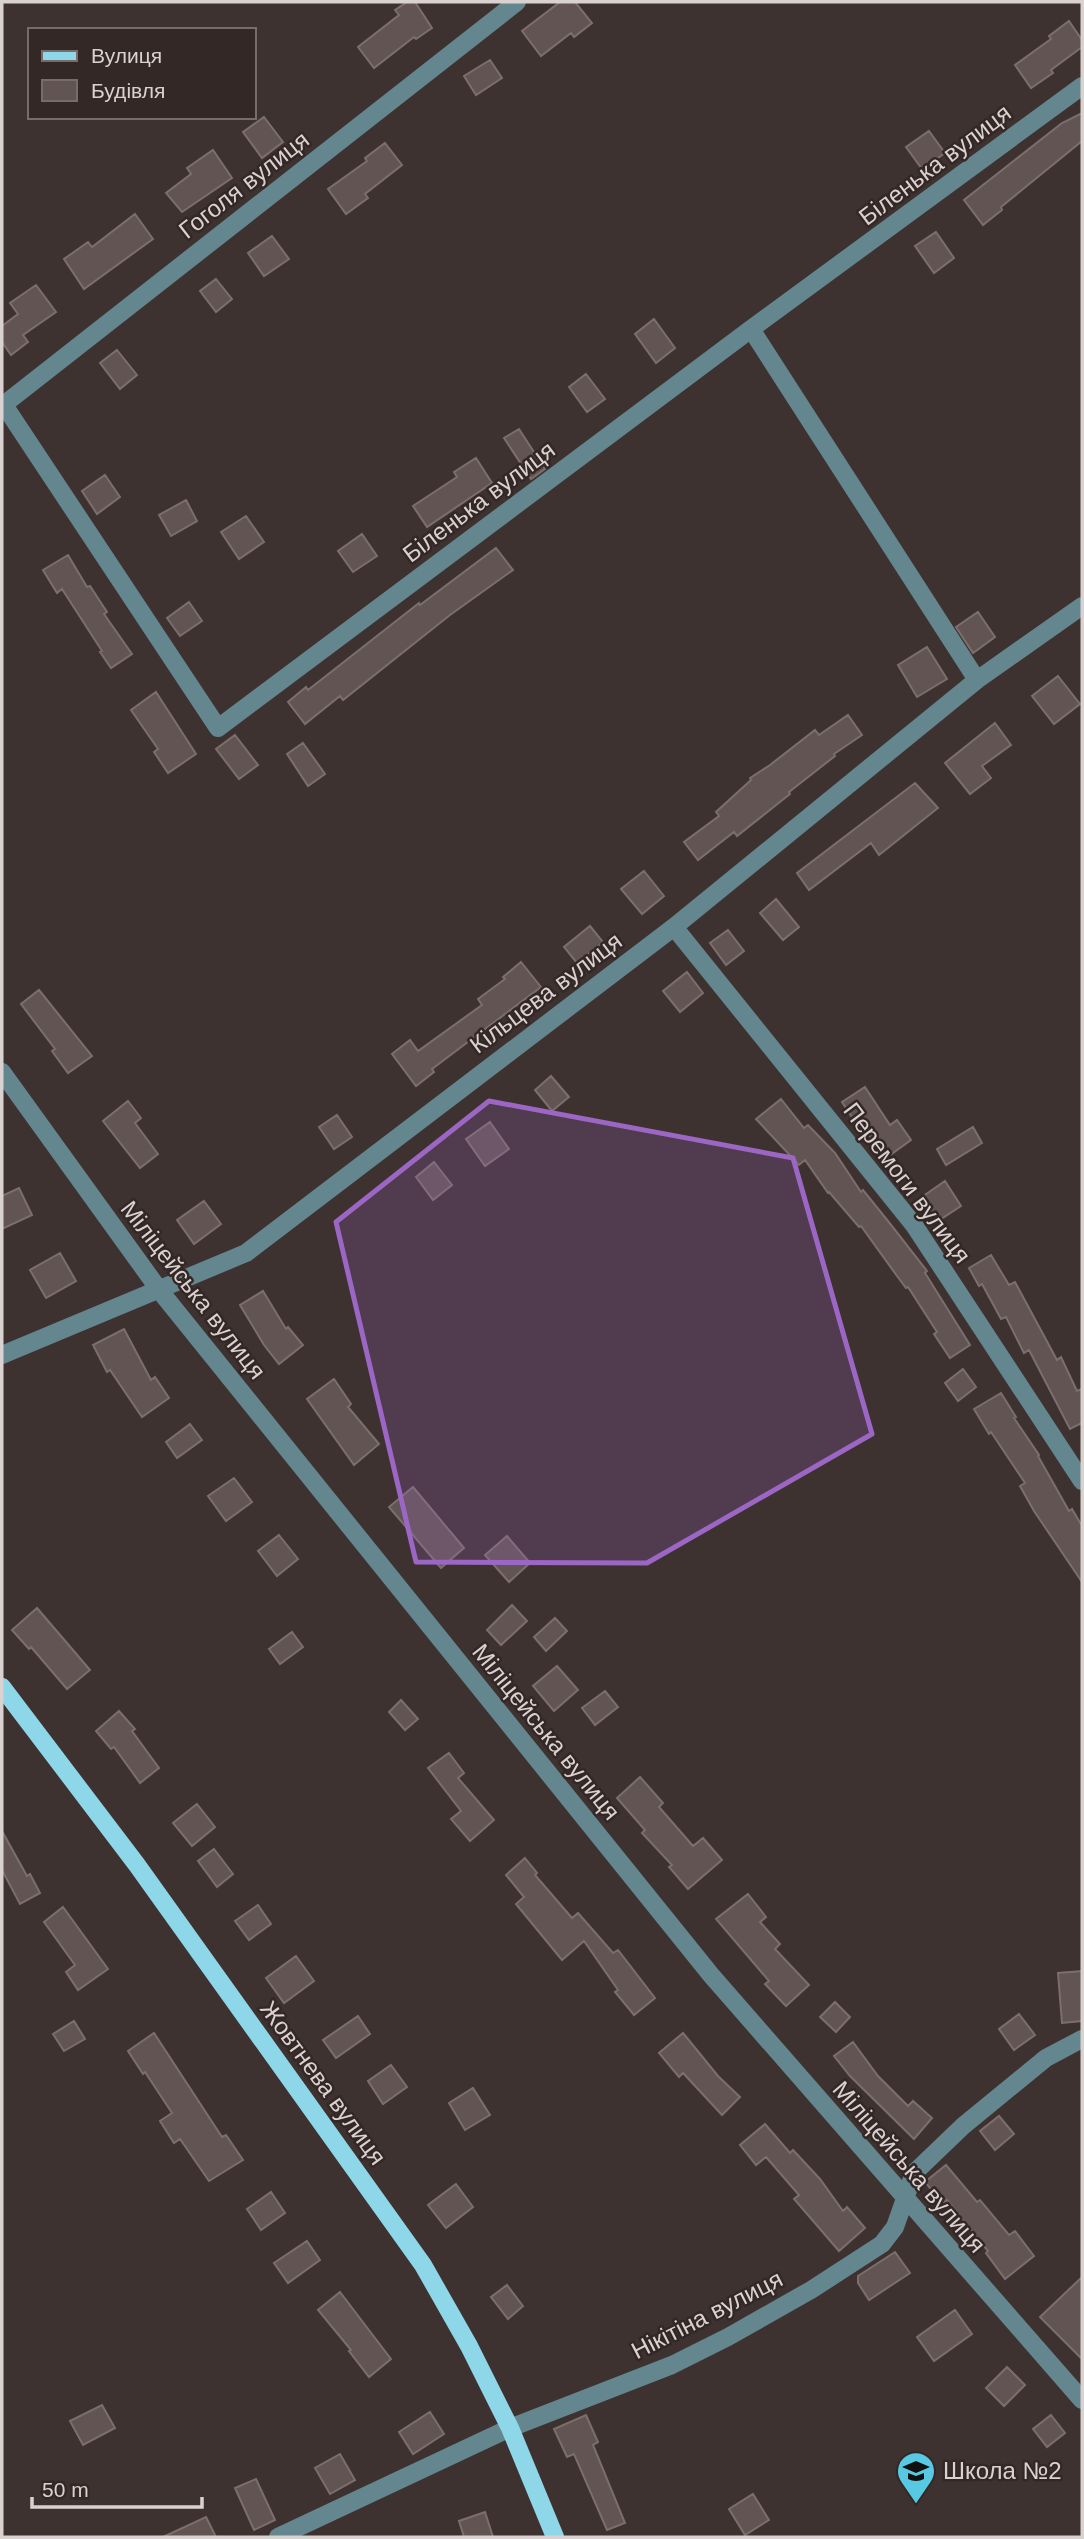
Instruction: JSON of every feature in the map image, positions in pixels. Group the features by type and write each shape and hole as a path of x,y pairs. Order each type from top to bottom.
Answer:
{"main road":[{"name":"Жовтнева вулиця","path":"2,1687 137,1865 423,2265 469,2346 510,2428 555,2537"}],"street":[{"name":"Гоголя вулиця","path":"3,405 517,2"},
{"name":"Біленька вулиця","path":"3,405 218,728 751,329 1082,86"},
{"path":"751,329 977,680"},
{"name":"Кільцева вулиця","path":"2,1355 246,1253 674,927 977,680 1082,606"},
{"name":"Перемоги вулиця","path":"674,927 914,1225 1082,1481"},
{"name":"Міліцейська вулиця","path":"2,1072 159,1291 710,1975 1082,2400"},
{"name":"Нікітіна вулиця","path":"278,2537 510,2428 671,2365 728,2337 811,2290 883,2244 895,2227 914,2173 963,2126 1046,2058 1082,2039"}],"highlighted area":[{"path":"489,1101 793,1158 872,1434 647,1563 416,1562 336,1222"}],"building":[{"path":"407,2 415,2 432,28 416,39 414,37 374,68 358,47 399,15 395,10"},
{"path":"560,2 575,2 592,23 574,37 571,33 541,56 522,31"},
{"path":"1069,21 1082,40 1082,47 1031,88 1015,65 1051,39 1049,36"},
{"path":"490,60 502,78 476,95 464,76"},
{"path":"1082,113 1082,141 983,225 964,200 1062,123"},
{"path":"264,117 283,142 262,158 243,132"},
{"path":"929,131 945,153 922,169 906,147"},
{"path":"385,143 402,165 365,194 368,198 346,214 328,189 367,161 365,158"},
{"path":"213,150 232,178 182,212 166,193 191,174 187,168"},
{"path":"135,214 153,239 84,289 64,259 88,242 92,247"},
{"path":"936,232 954,258 934,273 915,246"},
{"path":"272,236 289,259 264,276 248,253"},
{"path":"216,279 232,299 216,312 200,291"},
{"path":"36,285 56,312 23,335 28,342 11,355 2,342 2,326 18,314 10,303"},
{"path":"654,319 675,348 656,363 635,334"},
{"path":"117,350 137,375 120,389 100,363"},
{"path":"586,374 605,399 587,412 569,387"},
{"path":"519,429 545,469 531,479 504,438"},
{"path":"476,458 492,483 427,527 413,506 457,477 454,472"},
{"path":"105,475 120,497 97,514 82,491"},
{"path":"186,500 197,521 171,536 159,515"},
{"path":"246,516 264,542 239,559 221,532"},
{"path":"362,534 377,556 353,572 338,551"},
{"path":"496,548 513,570 450,615 343,700 340,696 305,724 288,702 306,687 308,690 419,603 420,605"},
{"path":"68,555 132,654 111,668 62,589 57,593 43,570"},
{"path":"189,602 202,621 180,636 167,618"},
{"path":"978,612 995,637 973,653 956,627"},
{"path":"927,647 947,679 917,697 898,665"},
{"path":"1058,676 1080,704 1054,724 1032,696"},
{"path":"156,692 196,754 168,773 154,752 158,749 131,710"},
{"path":"848,715 862,735 834,754 835,756 737,836 734,832 698,860 684,842 719,816 716,812 751,780 750,778 815,730 819,735"},
{"path":"995,723 1011,745 982,766 991,778 970,794 945,763"},
{"path":"235,735 258,765 239,779 216,749"},
{"path":"303,743 325,774 308,786 287,754"},
{"path":"915,783 938,808 879,855 871,843 809,890 797,873"},
{"path":"644,871 664,896 642,914 621,889"},
{"path":"776,899 799,927 783,940 760,913"},
{"path":"590,926 603,942 577,963 564,947"},
{"path":"728,930 744,951 726,965 710,943"},
{"path":"521,962 541,987 432,1069 434,1072 416,1086 392,1054 410,1040 418,1051 482,1005 478,999 505,979 503,977"},
{"path":"687,972 703,993 680,1012 663,991"},
{"path":"39,990 92,1056 68,1073 52,1051 55,1049 21,1004"},
{"path":"551,1076 569,1097 552,1111 535,1090"},
{"path":"865,1087 890,1125 897,1120 911,1140 886,1158 860,1123 857,1125 842,1102"},
{"path":"781,1099 804,1128 808,1125 835,1153 861,1192 863,1190 927,1271 925,1273 970,1345 950,1358 908,1287 906,1288 861,1226 859,1227 828,1193 805,1160 799,1165 756,1119"},
{"path":"128,1101 141,1118 135,1123 158,1154 140,1168 103,1121"},
{"path":"337,1115 352,1137 334,1149 319,1127"},
{"path":"490,1122 509,1149 485,1166 466,1139"},
{"path":"973,1127 982,1143 946,1165 937,1149"},
{"path":"434,1162 452,1185 433,1200 416,1177"},
{"path":"945,1181 961,1206 938,1221 922,1197"},
{"path":"19,1188 32,1215 2,1229 2,1196"},
{"path":"204,1201 221,1224 194,1244 177,1220"},
{"path":"60,1253 76,1281 46,1298 30,1270"},
{"path":"991,1255 1009,1285 1015,1282 1057,1360 1061,1357 1077,1391 1082,1389 1082,1423 1070,1429 1029,1350 1024,1353 1006,1317 1001,1319 982,1284 979,1286 969,1268"},
{"path":"263,1291 286,1329 288,1327 303,1345 279,1364 240,1305"},
{"path":"124,1329 151,1380 155,1377 169,1398 142,1417 110,1370 107,1372 93,1345"},
{"path":"963,1369 976,1387 958,1401 945,1383"},
{"path":"334,1379 351,1404 348,1407 379,1444 354,1465 307,1399"},
{"path":"1001,1393 1069,1511 1072,1509 1082,1526 1082,1582 1034,1511 1020,1486 1025,1483 974,1409"},
{"path":"190,1424 202,1440 177,1458 166,1442"},
{"path":"234,1478 252,1502 226,1521 208,1496"},
{"path":"413,1487 464,1548 441,1568 389,1507"},
{"path":"279,1535 298,1559 277,1576 258,1551"},
{"path":"507,1536 530,1563 509,1582 485,1555"},
{"path":"512,1605 527,1621 501,1645 487,1630"},
{"path":"37,1608 90,1670 67,1689 31,1647 29,1649 12,1630"},
{"path":"555,1618 567,1631 546,1651 534,1637"},
{"path":"292,1632 303,1647 280,1664 269,1649"},
{"path":"557,1666 578,1690 554,1711 533,1686"},
{"path":"605,1691 618,1707 595,1725 582,1708"},
{"path":"401,1700 418,1719 405,1730 389,1712"},
{"path":"119,1711 135,1729 132,1731 159,1768 140,1783 114,1747 111,1749 96,1731"},
{"path":"449,1753 464,1773 458,1778 494,1820 470,1841 451,1819 461,1811 428,1768"},
{"path":"640,1777 663,1803 659,1807 693,1846 703,1838 722,1860 688,1889 669,1867 672,1865 642,1833 645,1830 617,1798"},
{"path":"197,1804 215,1827 192,1846 173,1823"},
{"path":"2,1831 27,1876 30,1874 40,1893 20,1904 2,1870"},
{"path":"214,1849 233,1874 217,1887 198,1861"},
{"path":"525,1858 537,1873 535,1875 572,1918 578,1913 613,1953 618,1950 655,1998 634,2015 615,1992 618,1990 584,1941 562,1960 516,1904 524,1897 506,1875"},
{"path":"748,1894 766,1917 760,1922 780,1944 775,1949 809,1985 786,2006 765,1984 769,1981 716,1919"},
{"path":"258,1905 271,1924 249,1940 235,1921"},
{"path":"63,1907 108,1969 78,1990 66,1972 75,1965 44,1922"},
{"path":"296,1956 314,1981 284,2003 266,1978"},
{"path":"1082,1971 1082,2021 1062,2023 1058,1973"},
{"path":"835,2002 850,2017 836,2032 820,2017"},
{"path":"1019,2014 1035,2035 1014,2050 999,2029"},
{"path":"358,2016 370,2034 336,2058 323,2040"},
{"path":"74,2021 85,2039 64,2051 53,2034"},
{"path":"154,2033 222,2137 226,2135 243,2160 209,2181 180,2139 174,2143 160,2121 172,2113 128,2051"},
{"path":"683,2033 718,2076 740,2097 722,2115 683,2073 679,2077 659,2053"},
{"path":"853,2042 878,2076 908,2106 913,2101 932,2118 914,2139 850,2076 834,2056"},
{"path":"391,2065 407,2087 383,2104 368,2081"},
{"path":"473,2088 490,2115 465,2130 449,2103"},
{"path":"999,2116 1014,2134 995,2150 980,2131"},
{"path":"765,2124 790,2153 793,2150 820,2179 843,2211 847,2207 865,2228 839,2251 794,2199 799,2195 766,2157 756,2165 740,2145"},
{"path":"946,2165 1009,2235 1015,2231 1034,2256 1005,2279 986,2253 988,2251 947,2200 943,2204 925,2182"},
{"path":"456,2184 473,2207 446,2228 428,2205"},
{"path":"271,2192 285,2213 261,2230 247,2209"},
{"path":"307,2241 320,2260 288,2283 274,2263"},
{"path":"895,2252 910,2273 869,2300 858,2283 858,2276"},
{"path":"1082,2277 1082,2359 1040,2317"},
{"path":"507,2285 523,2306 508,2319 491,2297"},
{"path":"340,2292 391,2359 369,2377 318,2310"},
{"path":"955,2310 972,2334 934,2361 917,2337"},
{"path":"1007,2367 1025,2385 1004,2406 986,2388"},
{"path":"102,2405 115,2428 83,2445 70,2421"},
{"path":"430,2412 444,2434 413,2454 399,2432"},
{"path":"586,2415 598,2442 593,2445 625,2523 607,2530 574,2454 567,2457 554,2429"},
{"path":"1051,2415 1065,2433 1047,2447 1033,2429"},
{"path":"340,2454 355,2480 330,2494 315,2468"},
{"path":"256,2479 275,2520 254,2530 235,2488"},
{"path":"753,2494 769,2520 745,2535 729,2509"},
{"path":"485,2512 493,2537 464,2537 459,2521"},
{"path":"206,2517 216,2537 163,2537"}],"place":[{"name":"Школа №2","path":"916,2505"}]}
